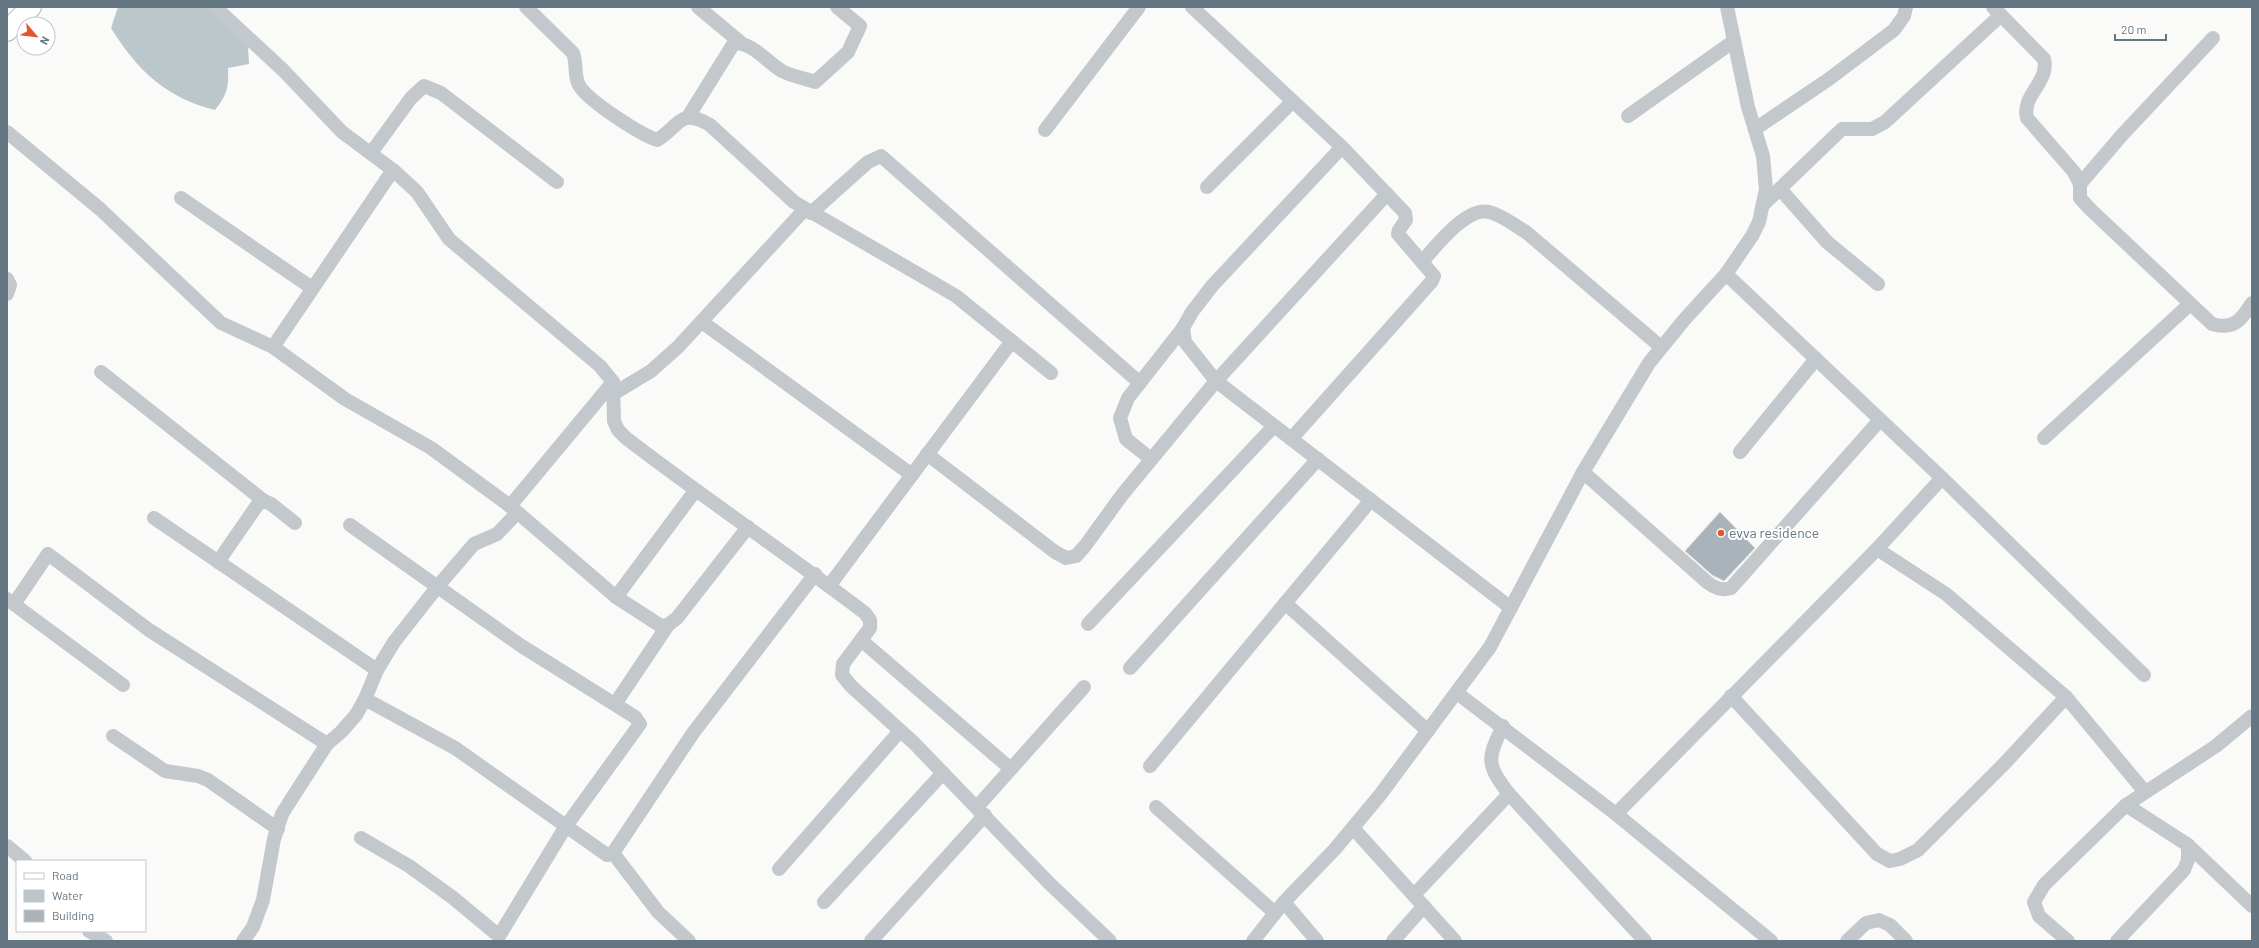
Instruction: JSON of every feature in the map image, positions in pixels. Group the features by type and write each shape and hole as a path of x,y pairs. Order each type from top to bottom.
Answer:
{"main road":[{"path":"7,31 31,7"}],"street":[{"path":"215,7 283,70 342,132 393,170 417,192 449,239 600,366 613,388 614,421 618,430 695,491 815,574 865,612 870,620 870,628 843,664 842,675 851,686 943,772 1049,884 1110,941"},
{"path":"526,7 573,53 576,62 578,83 584,93 645,136 657,140 680,120 688,117 697,117 710,125 794,202 956,296 1051,373"},
{"path":"698,7 740,42 783,72 815,82 848,52 860,26 837,7"},
{"path":"1045,130 1138,7"},
{"path":"1192,7 1292,102 1342,147 1388,194 1407,216 1398,234 1434,276 1432,281 1291,439"},
{"path":"1253,941 1284,902 1353,828 1457,693 1490,647 1583,472 1661,347 1726,274 1752,236 1764,204 1766,189 1763,156 1755,129 1727,7"},
{"path":"1755,129 1829,79 1894,30 1904,16 1906,7"},
{"path":"1764,204 1842,129 1872,130 1885,122 1997,11 2044,59 2046,68 2044,76 2026,105 2027,118 2074,172 2080,184 2080,198 2212,324 2224,328 2234,324 2252,303"},
{"path":"2080,184 2122,135 2212,38"},
{"path":"1628,116 1734,41"},
{"path":"688,117 734,42 740,42"},
{"path":"371,153 411,98 424,86 441,93 557,182"},
{"path":"1207,187 1292,102"},
{"path":"7,132 100,209 221,323 273,347 345,399 431,448 513,510 616,597 662,626 668,626"},
{"path":"1151,459 1126,439 1121,427 1120,418 1122,409 1128,398 1183,328 1192,312 1212,286 1342,147"},
{"path":"243,941 253,927 263,900 282,814 327,744 341,732 356,715 378,670 394,642 438,586 474,544 497,534 513,510 613,388 666,358 808,211 868,162 881,156 1140,383"},
{"path":"273,347 393,170"},
{"path":"1780,189 1827,242 1878,284"},
{"path":"927,454 1055,552 1066,558 1076,556 1122,495 1216,381 1388,194"},
{"path":"181,198 312,288"},
{"path":"1422,262 1456,226 1476,212 1487,211 1504,218 1526,232 1661,347"},
{"path":"1726,274 1942,478 2144,675"},
{"path":"7,279 10,285 7,294"},
{"path":"2044,438 2190,304"},
{"path":"702,322 912,475"},
{"path":"1183,328 1185,342 1216,381 1511,608"},
{"path":"830,586 1012,341"},
{"path":"1740,452 1816,359"},
{"path":"101,372 264,501 271,504 295,523"},
{"path":"1583,472 1708,582 1716,588 1725,590 1731,588 1880,420"},
{"path":"1088,624 1274,426"},
{"path":"1130,668 1318,459"},
{"path":"1616,814 1877,549 1942,478"},
{"path":"616,597 695,491"},
{"path":"1150,766 1371,500"},
{"path":"218,562 252,511 258,504 264,501"},
{"path":"154,518 378,670"},
{"path":"350,525 520,644 635,717 640,724 566,826 503,939 452,897 409,866 361,838"},
{"path":"614,704 668,626 677,618 748,527"},
{"path":"1877,549 1946,594 2066,697 2145,792"},
{"path":"123,685 11,602 48,554 149,630 327,744"},
{"path":"365,698 455,748 607,855 613,853 693,733 815,574"},
{"path":"1285,603 1428,731"},
{"path":"861,640 1011,769"},
{"path":"872,941 981,811 1011,769 1084,687"},
{"path":"1457,693 1503,726 1616,814 1771,941"},
{"path":"1731,696 1877,854 1890,861 1900,860 1918,850 2005,763 2066,697"},
{"path":"2068,941 2039,916 2034,902 2044,885 2126,805 2216,746 2252,716"},
{"path":"1503,726 1491,750 1491,764 1496,776 1509,794 1645,941"},
{"path":"779,869 900,731"},
{"path":"113,736 165,770 198,776 208,780 278,829"},
{"path":"824,902 943,772"},
{"path":"1414,896 1509,794"},
{"path":"2126,805 2188,845 2252,906"},
{"path":"1156,808 1275,913"},
{"path":"1353,828 1455,941"},
{"path":"2116,941 2184,870 2188,860 2188,845"},
{"path":"7,846 24,860"},
{"path":"613,853 658,912 689,941"},
{"path":"1284,902 1318,941"},
{"path":"1393,941 1424,906"},
{"path":"1847,941 1866,923 1879,920 1890,925 1906,941"},
{"path":"91,932 106,941"}],"water":[{"path":"118,7 209,7 248,45 249,64 228,68 228,80 225,95 215,110 198,105 167,90 142,69 131,57 111,28"}],"building":[{"name":"evva residence","path":"1720,512 1755,548 1724,581 1712,575 1685,551"}],"place":[{"name":"evva residence","path":"1721,533"}]}
